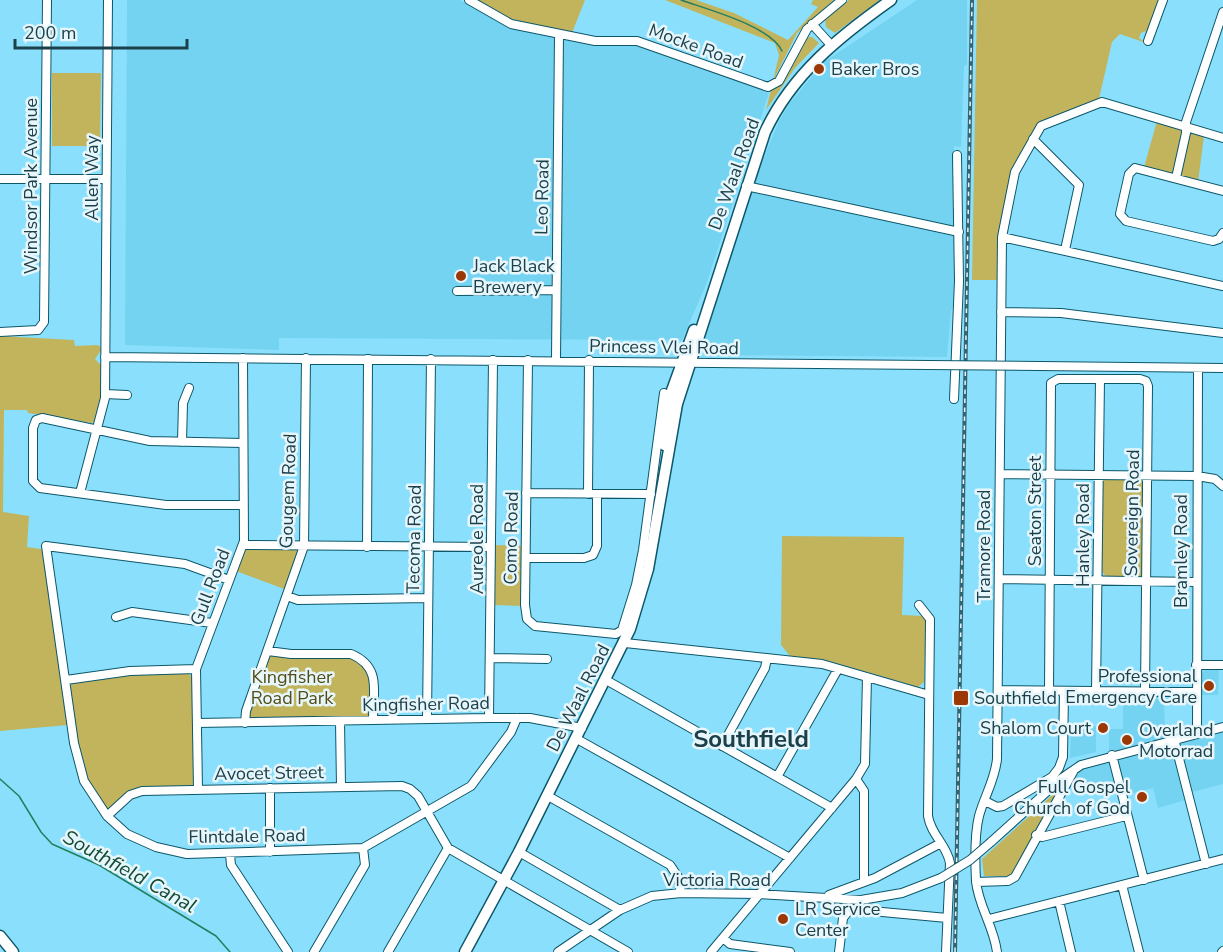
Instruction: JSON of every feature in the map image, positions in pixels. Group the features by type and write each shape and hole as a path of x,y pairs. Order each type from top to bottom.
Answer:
{"main road":[{"name":"De Waal Road","path":"465,952 519,852 606,680 644,588 656,493 678,404 685,364 761,140 776,110 802,74 831,45 891,0"},
{"name":"De Waal Road","path":"458,952 489,907"},
{"path":"0,936 13,952"}],"street":[{"name":"Windsor Park Avenue","path":"0,332 38,330 44,322 47,0"},
{"name":"Allen Way","path":"80,493 105,394 108,0"},
{"name":"Mocke Road","path":"470,0 506,22 595,41 637,41 768,87 779,81 800,39 812,24 842,0"},
{"path":"1148,41 1163,0"},
{"path":"1176,178 1186,127 1205,61 1223,12"},
{"path":"812,24 831,45"},
{"name":"Leo Road","path":"556,360 559,34"},
{"path":"1065,250 1079,185 1033,138 1043,125 1101,102 1223,138"},
{"name":"Tramore Road","path":"997,952 989,919 976,882 977,826 994,778 997,759 1002,237 1015,172 1033,138"},
{"path":"954,399 959,232 957,155"},
{"path":"1223,191 1139,168 1132,169 1120,212 1126,221 1213,241 1220,239 1223,233"},
{"path":"0,179 106,179"},
{"path":"746,186 959,232"},
{"path":"1002,237 1223,286"},
{"path":"457,291 556,290"},
{"path":"1001,312 1061,314 1223,333"},
{"name":"Princess Vlei Road","path":"105,357 1223,368"},
{"name":"Gull Road","path":"198,789 196,669 243,545 243,358"},
{"name":"Gougem Road","path":"244,723 304,546 306,358"},
{"path":"367,547 368,358"},
{"name":"Tecoma Road","path":"427,719 431,359"},
{"name":"Aureole Road","path":"489,717 493,360"},
{"name":"Como Road","path":"528,360 526,615 532,625 623,637"},
{"path":"526,558 584,558 593,555 597,543 593,494 589,360"},
{"name":"Bramley Road","path":"1197,734 1198,368"},
{"name":"Seaton Street","path":"1048,691 1051,383 1058,379 1100,379"},
{"name":"Sovereign Road","path":"1100,379 1140,379 1148,383 1145,692"},
{"name":"Hanley Road","path":"1096,691 1100,379"},
{"path":"183,442 183,403 189,388"},
{"path":"526,493 656,493 664,393"},
{"path":"105,394 127,395"},
{"path":"242,505 173,505 36,485 33,481 33,428 36,420 42,418 150,441 243,443"},
{"path":"1000,474 1197,476 1215,478 1223,486"},
{"path":"243,545 491,547"},
{"name":"Flintdale Road","path":"229,580 185,564 46,546 78,762 84,781 107,816 127,834 156,848 187,854 363,848 471,786 511,732 517,718"},
{"path":"999,579 1196,582"},
{"path":"287,597 298,600 428,598"},
{"path":"919,605 930,619 928,816 933,833 941,843 950,863 946,952"},
{"path":"116,617 132,612 212,623"},
{"path":"623,637 822,664 929,695"},
{"path":"268,651 351,654 368,663 374,678 373,720"},
{"path":"490,658 548,659"},
{"path":"722,746 765,668 767,658"},
{"path":"1196,665 1223,665"},
{"path":"66,680 130,672 196,669"},
{"path":"777,777 838,669"},
{"path":"711,952 856,779 865,764 867,677"},
{"path":"606,680 832,808"},
{"path":"998,690 1196,692"},
{"path":"985,801 997,807 1003,806 1058,771 1063,757 1064,691"},
{"name":"Kingfisher Road","path":"197,723 489,717 517,718 582,728"},
{"path":"340,721 341,786"},
{"name":"Victoria Road","path":"558,952 620,910 652,896 681,893 820,896 861,900 886,897 941,878 970,860 1073,770 1112,755 1223,727"},
{"path":"577,738 790,858"},
{"path":"1174,739 1206,864"},
{"path":"1112,755 1144,880"},
{"path":"976,882 1014,879 1073,770"},
{"path":"856,779 864,791 864,881"},
{"name":"Avocet Street","path":"107,816 130,795 142,790 402,786 418,796 448,848"},
{"path":"270,788 270,852"},
{"path":"548,796 670,865 678,877 681,893"},
{"path":"1036,835 1042,837 1126,816"},
{"name":"Victoria Road","path":"820,896 839,893 941,843"},
{"path":"314,952 365,865 363,848"},
{"path":"388,952 448,848 628,952"},
{"path":"519,852 620,910"},
{"path":"230,854 231,865 288,952"},
{"path":"989,919 1223,860"},
{"path":"1122,885 1139,952"},
{"path":"1059,901 1071,952"},
{"path":"838,952 842,921 847,911 857,909 947,918"},
{"path":"723,938 730,944 790,952"}],"shaded area":[{"path":"127,0 460,0 501,24 598,46 631,44 769,93 706,285 682,340 279,338 279,350 125,345"},
{"path":"917,0 967,0 967,65 964,66 961,147 954,146 955,304 951,310 947,357 705,355 700,345 755,178 779,121 790,103 824,62"},
{"path":"1206,669 1219,670 1218,695 1201,695 1202,673"},
{"path":"1123,691 1164,692 1165,741 1223,727 1223,784 1188,793 1189,799 1158,808 1153,788 1121,796 1119,788 1100,793 1072,774 1074,769 1109,755 1109,729 1123,729"},
{"path":"1071,725 1096,726 1096,752 1070,758"}],"green space":[{"path":"476,0 585,0 572,33 507,18"},
{"path":"665,0 696,0 734,13 788,40 818,7 811,4 813,0 834,0 797,33 773,81 779,55 775,43"},
{"path":"849,0 880,0 835,33 826,27 825,19"},
{"path":"977,0 1161,0 1149,30 1141,33 1139,38 1146,43 1120,34 1112,42 1099,99 1037,125 1018,163 1006,200 1000,237 998,280 972,280"},
{"path":"806,37 812,37 819,43 795,68 766,110 771,90 782,83"},
{"path":"52,73 101,73 100,146 52,146"},
{"path":"1157,121 1179,128 1183,133 1174,172 1171,174 1144,167"},
{"path":"1193,132 1204,136 1198,182 1180,175 1189,135"},
{"path":"0,336 74,340 75,346 98,345 102,349 95,359 102,366 102,388 99,412 92,423 28,413 27,410 4,410 3,512 29,516 27,547 41,549 44,554 68,725 0,731"},
{"path":"1106,478 1144,481 1142,576 1106,577 1101,570 1102,481"},
{"path":"782,536 904,537 902,615 926,616 924,682 918,687 829,661 790,656 781,645"},
{"path":"493,545 524,546 523,606 493,605"},
{"path":"249,548 297,550 299,553 287,590 236,571 244,551"},
{"name":"Kingfisher Road Park","path":"268,651 351,654 371,670 373,720 245,723"},
{"path":"187,672 192,677 195,782 193,785 142,788 111,808 105,809 84,767 74,721 71,684 121,675"},
{"path":"1059,789 1013,876 984,876 982,859"}],"waterway":[{"path":"681,0 752,26 776,42 782,51"},
{"name":"Southfield Canal","path":"0,779 19,796 41,832 52,844 99,865 216,936 230,952"}],"railway":[{"path":"955,952 972,0"}],"place":[{"name":"Baker Bros","path":"819,69"},
{"name":"Jack Black Brewery","path":"461,276"},
{"name":"Professional Emergency Care","path":"1209,686"},
{"name":"Southfield","path":"961,698"},
{"name":"Shalom Court","path":"1103,728"},
{"name":"Overland Motorrad","path":"1127,740"},
{"name":"Full Gospel Church of God","path":"1142,797"},
{"name":"LR Service Center","path":"783,919"}],"district":[{"name":"Southfield","path":"751,739"}]}
